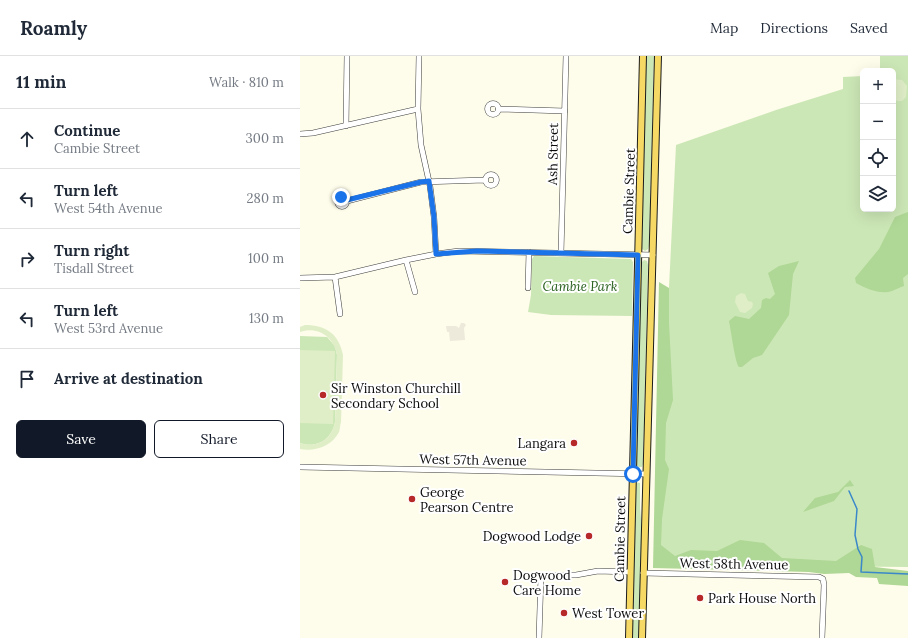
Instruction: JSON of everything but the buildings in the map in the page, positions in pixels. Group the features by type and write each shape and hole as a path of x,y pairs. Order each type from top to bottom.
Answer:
{"main road":[{"name":"Cambie Street","path":"629,638 642,56"},
{"name":"Cambie Street","path":"642,638 658,56"}],"street":[{"path":"346,126 347,56"},
{"path":"419,56 418,109 421,145 429,181 434,217 436,254"},
{"name":"Ash Street","path":"561,253 566,56"},
{"path":"300,134 313,134 418,109"},
{"path":"498,110 565,111"},
{"path":"347,200 421,182 485,180"},
{"path":"300,278 335,277 436,254 471,251 653,255"},
{"path":"528,288 529,252"},
{"path":"406,260 415,292"},
{"path":"335,277 340,314"},
{"name":"West 57th Avenue","path":"300,467 646,474"},
{"path":"539,638 541,575 630,572"},
{"name":"West 58th Avenue","path":"643,573 816,576 823,579 824,585 822,638"}],"green space":[{"path":"646,56 654,56 649,246 645,251 641,248"},
{"path":"880,56 908,56 908,567 659,565 668,308 676,145 776,110 843,89 843,77 860,76 860,212 896,212 896,68 880,68"},
{"path":"896,79 902,80 907,86 906,97 902,101 897,101"},
{"path":"908,212 908,274 903,278 904,286 888,292 879,292 856,283 855,278 879,249 895,217"},
{"name":"Cambie Park","path":"534,256 631,259 633,262 632,316 551,315 528,312 531,295 532,259"},
{"path":"644,260 647,261 648,265 643,464 642,467 636,467 641,263"},
{"path":"799,261 793,274 789,315 762,355 753,358 742,367 739,367 729,321 735,316 749,319 761,308 762,300 766,298 770,299 775,294 768,273 779,266"},
{"path":"659,282 669,288 669,323 673,400 666,423 665,460 669,469 662,519 661,545 675,556 691,550 717,551 740,540 764,543 782,558 836,561 861,545 872,549 875,567 908,571 908,586 879,584 877,578 856,577 849,573 824,574 809,572 653,568"},
{"path":"741,293 745,294 748,301 752,302 753,304 752,308 745,313 740,312 735,302 736,296"},
{"path":"312,325 330,332 338,341 343,355 341,422 339,431 336,437 328,444 311,450 300,449 300,443 312,445 323,441 331,433 335,422 337,355 329,338 324,334 313,331 300,332 300,327"},
{"path":"300,336 327,337 335,346 337,355 335,422 331,433 327,438 312,445 300,443"},
{"path":"300,350 335,351 333,424 300,423"},
{"path":"850,480 854,486 845,487 834,501 803,512 815,498 838,492"},
{"path":"635,482 640,483 642,530 639,638 632,638"}],"shaded area":[{"path":"461,323 466,325 464,328 465,340 450,341 449,332 447,332 446,326 456,326 459,328"}],"waterway":[{"path":"849,491 857,509 855,535 858,549 862,557 861,572 908,574"}],"place":[{"name":"Sir Winston Churchill Secondary School","path":"323,395"},
{"name":"Langara","path":"574,443"},
{"name":"George Pearson Centre","path":"412,499"},
{"name":"Dogwood Lodge","path":"589,536"},
{"name":"Dogwood Care Home","path":"505,582"},
{"name":"Park House North","path":"700,598"},
{"name":"West Tower","path":"564,613"}],"route":[{"path":"341,197 346,198 347,200 429,181 434,217 436,254 477,251 638,255 633,474"}]}
